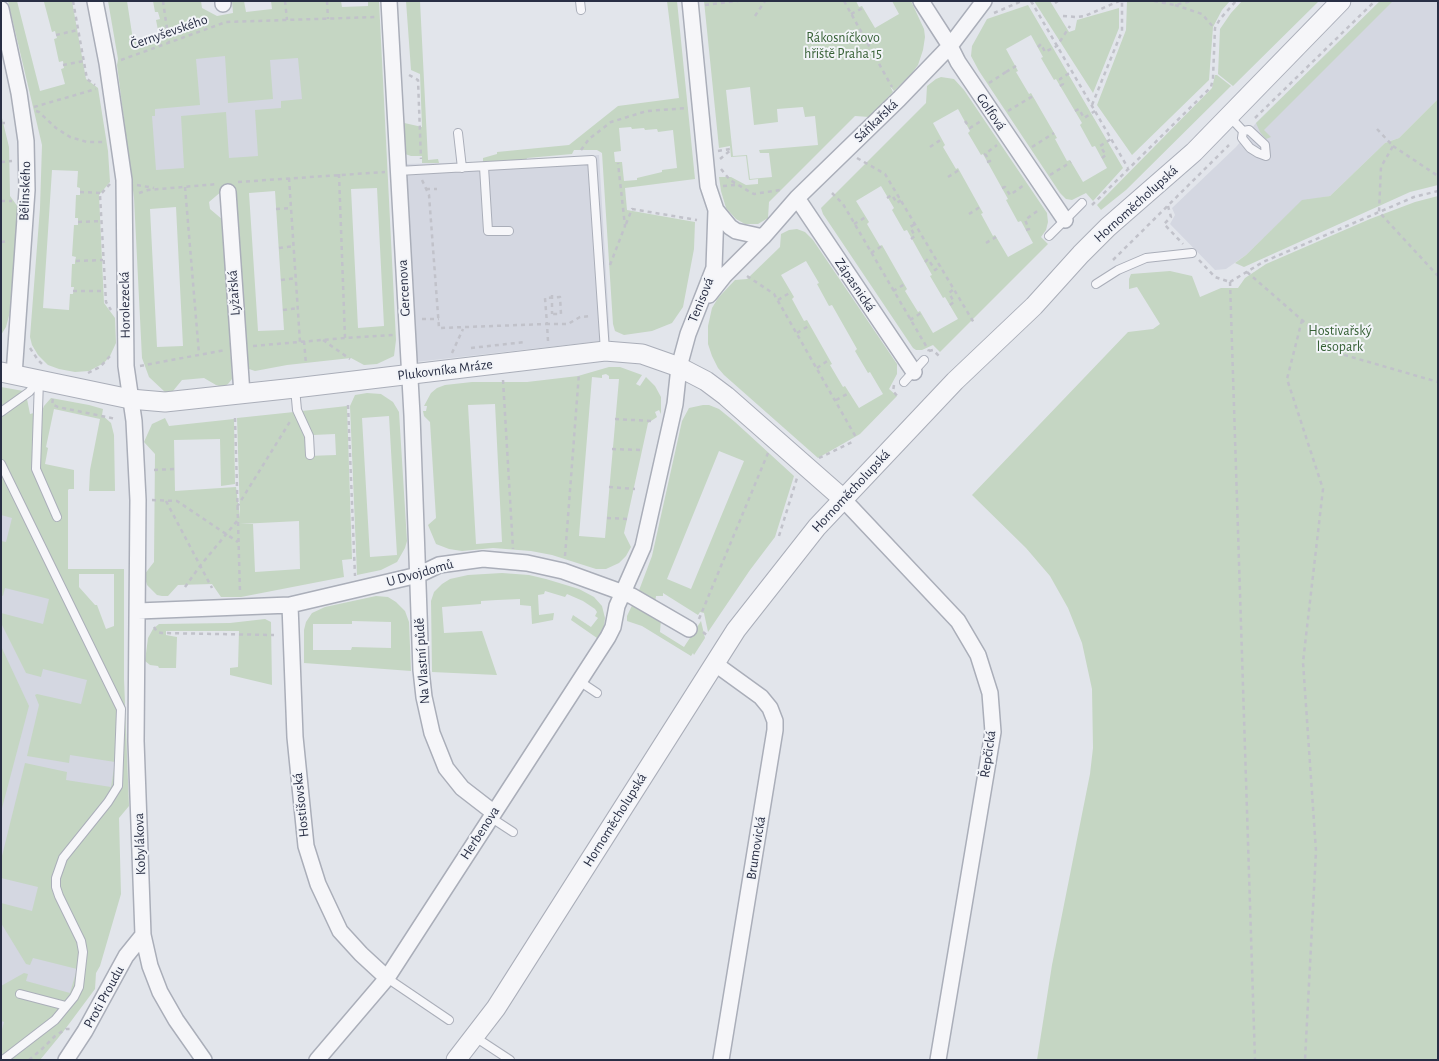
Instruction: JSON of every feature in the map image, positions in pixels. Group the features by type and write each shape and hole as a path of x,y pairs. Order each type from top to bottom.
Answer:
{"street":[{"name":"Horolezecká","path":"95,1 107,62 124,180 126,366 134,421 138,500 138,611"},
{"name":"Gercenova","path":"390,1 393,172 409,374 418,575"},
{"name":"Golfová","path":"921,1 958,62 1065,220"},
{"name":"Hornoměcholupská","path":"456,1060 496,1008 736,630 817,527 842,498 955,381 1034,306 1095,240 1194,152 1341,1"},
{"name":"Tenisová","path":"623,593 643,547 675,404 679,367 688,334 714,268 716,210 708,186 695,4"},
{"name":"Bělinského","path":"1,9 19,93 26,141 26,190 8,374"},
{"name":"Sáňkařská","path":"698,309 724,276 763,237 797,198 899,99 985,9"},
{"name":"Lyžařská","path":"230,186 242,394"},
{"name":"Zápasnická","path":"797,198 909,377"},
{"path":"716,210 730,227 736,231 763,237"},
{"name":"Plukovníka Mráze","path":"8,374 43,374 130,399 165,402 605,351 642,354 658,358 679,367 726,396 842,498"},
{"name":"Řepčická","path":"842,498 958,621 978,655 990,693 993,732 938,1060"},
{"name":"U Dvojdomů","path":"138,611 290,605 418,575 439,565 483,559 527,563 563,571 632,596 689,630"},
{"name":"Na Vlastní půdě","path":"418,575 421,670 424,702 432,733 442,760 452,775 467,793 492,814"},
{"name":"Herbenova","path":"316,1060 387,978 608,637 623,593"},
{"name":"Hostišovská","path":"290,605 295,737 306,846 318,884 340,931 387,978"},
{"name":"Kobylákova","path":"138,611 136,741 144,938 150,966 160,992 176,1020 204,1060"},
{"name":"Brumovická","path":"714,663 761,696 770,708 775,721 721,1060"},
{"name":"Proti Proudu","path":"66,1060 86,1030 126,956 144,938"}],"lane":[{"path":"580,1 581,10"},
{"path":"1229,116 1243,131"},
{"path":"458,133 462,168"},
{"path":"393,172 592,160 605,351"},
{"path":"484,167 488,231 510,231"},
{"path":"1049,236 1082,203"},
{"path":"1096,284 1118,270 1146,258 1192,253"},
{"path":"909,377 924,360"},
{"path":"1,412 29,392 43,374"},
{"path":"43,374 36,469 56,517"},
{"path":"295,388 297,410 309,436 310,455"},
{"path":"1,464 121,708 118,786 108,802 63,858 56,878 59,896 81,941 83,952 79,987 74,998 55,1020 3,1060"},
{"path":"579,681 597,693"},
{"path":"492,814 513,832"},
{"path":"387,978 449,1020"},
{"path":"20,994 66,1006"},
{"path":"475,1037 510,1060"}],"path":[{"path":"73,1 87,78 100,89 30,109 39,112 56,128 70,137 87,142 109,142"},
{"path":"163,1 169,43"},
{"path":"285,1 288,20"},
{"path":"327,1 328,19"},
{"path":"695,4 738,1"},
{"path":"755,16 765,1"},
{"path":"844,1 894,91"},
{"path":"985,9 1022,1"},
{"path":"1031,1 1128,168"},
{"path":"1063,16 1085,16 1121,1 1122,30 1092,105"},
{"path":"1154,1 1175,5 1202,14 1215,29"},
{"path":"1175,5 1191,1"},
{"path":"1092,205 1210,87 1213,78 1215,29 1220,19 1236,1"},
{"path":"1256,118 1375,1"},
{"path":"851,14 863,8"},
{"path":"159,16 165,14"},
{"name":"Černyševského","path":"115,62 226,22 381,17"},
{"path":"1038,47 1041,44 1045,52 1057,46 1070,26"},
{"path":"56,35 78,30"},
{"path":"63,65 84,61"},
{"path":"985,86 1016,66"},
{"path":"409,70 409,76 418,80 422,180 429,195 439,328 568,324 580,316 593,316"},
{"path":"1060,86 1063,84 1060,79 1072,72"},
{"path":"1004,114 1032,96"},
{"path":"572,162 589,139 611,122 647,111 689,108"},
{"path":"1075,111 1079,109 1084,118 1095,111"},
{"path":"965,121 970,128 975,124"},
{"path":"1,123 6,123"},
{"path":"1378,129 1393,146 1438,176"},
{"path":"1028,150 1054,133"},
{"path":"930,146 942,139"},
{"path":"1102,158 1106,155 1100,146 1111,139"},
{"path":"1112,261 1229,145"},
{"path":"1393,146 1381,168 1379,212 1438,276"},
{"path":"716,151 732,149 717,161"},
{"path":"987,162 990,160 985,154 992,150"},
{"path":"1,162 12,161"},
{"path":"864,162 885,174 974,323"},
{"path":"1047,177 1071,162"},
{"path":"618,163 625,226"},
{"path":"948,177 959,170"},
{"path":"132,199 148,190 165,188 230,186 289,178 393,172"},
{"path":"339,174 345,338"},
{"path":"727,175 736,185 754,194 780,190"},
{"path":"289,178 300,342"},
{"path":"112,181 100,195 106,302 116,318"},
{"path":"132,181 139,186 165,188"},
{"path":"720,186 736,185"},
{"path":"1002,188 1006,186 1010,195 1016,190"},
{"path":"185,187 199,354"},
{"path":"426,189 437,189"},
{"path":"1215,277 1230,282 1264,262 1414,197 1438,191"},
{"path":"80,192 102,193"},
{"path":"832,193 843,204 929,350 933,350 940,357"},
{"path":"888,198 892,194 897,203 901,200"},
{"path":"1,202 13,201"},
{"path":"1026,230 1029,229 1024,220 1045,206"},
{"path":"276,209 291,208"},
{"path":"969,214 980,208"},
{"path":"610,266 632,209 697,220"},
{"path":"854,224 866,217"},
{"path":"78,222 102,221"},
{"path":"912,239 915,236 910,227 915,224"},
{"path":"986,243 996,237"},
{"path":"279,248 294,246"},
{"path":"871,252 882,246"},
{"path":"925,262 928,259 934,270 940,266"},
{"path":"76,261 104,260"},
{"path":"1247,272 1341,354 1438,382"},
{"path":"747,276 774,294 778,300 836,400 856,440 815,459"},
{"path":"281,280 296,278"},
{"path":"1230,282 1255,1060"},
{"path":"894,291 905,284"},
{"path":"950,305 954,302 949,293 954,290"},
{"path":"74,291 105,291"},
{"path":"778,300 791,292"},
{"path":"548,358 545,298 560,297 561,314 552,314 552,295"},
{"path":"283,310 298,308"},
{"path":"910,320 921,313"},
{"path":"422,319 439,319"},
{"path":"1302,320 1287,379 1323,489 1303,662 1316,851 1305,1060"},
{"path":"797,333 810,325"},
{"path":"451,355 463,328"},
{"path":"140,366 238,348 304,341 395,335"},
{"path":"324,340 350,359"},
{"path":"304,341 306,364"},
{"path":"471,348 525,342"},
{"path":"28,345 38,360 43,374"},
{"path":"83,373 88,373 100,367 113,352"},
{"path":"817,368 830,359"},
{"path":"564,560 579,372"},
{"path":"503,380 513,550"},
{"path":"836,400 849,393"},
{"path":"54,398 52,404 58,407 116,419"},
{"path":"348,405 355,577"},
{"path":"237,506 297,410"},
{"path":"235,418 240,598"},
{"path":"615,419 652,420"},
{"path":"612,449 642,450"},
{"path":"689,630 696,626 769,450"},
{"path":"154,470 174,469"},
{"path":"779,536 798,476"},
{"path":"609,487 635,489"},
{"path":"138,500 178,501 238,542"},
{"path":"166,502 212,588"},
{"path":"607,518 629,519"},
{"path":"185,587 238,520"},
{"path":"154,627 157,632 162,633 274,635"},
{"path":"29,1060 55,1036 66,1029 86,1030"}],"shaded area":[{"path":"1380,1 1438,1 1438,99 1399,138 1385,143 1330,196 1302,201 1246,255 1226,269 1215,270 1170,224 1175,215 1172,208 1236,147 1256,123"},
{"path":"324,22 380,167 138,184 123,64"},
{"path":"599,155 610,340 416,362 405,164 526,161"},
{"path":"1,453 123,711 83,983 11,1060 1,1060"}],"green space":[{"path":"8,1 17,1 40,91 65,84 61,69 64,68 63,61 59,62 54,39 57,38 55,31 52,32 44,2 72,1 86,79 98,88 108,151 110,182 99,195 104,303 115,318 116,343 110,356 104,363 89,371 75,372 48,365 38,355 30,337 40,208 42,145","holes":["52,170 78,171 77,187 80,188 80,195 76,195 75,218 78,218 78,225 74,225 72,256 76,257 75,264 72,264 71,287 74,287 73,294 70,294 69,310 43,308"]},
{"path":"108,1 127,1 133,40 159,35 156,20 160,19 158,12 155,12 153,1 201,1 202,8 217,16 233,13 232,1 244,1 246,12 272,9 271,1 341,1 342,7 368,6 368,1 379,1 396,340 394,356 377,364 364,365 351,358 287,365 255,371 249,369 244,352 222,191 209,202 210,209 223,220 232,379 223,387 204,378 182,380 173,391 166,393 149,377 142,358 134,198 117,65 118,59","holes":["225,56 228,103 273,99 270,60 298,58 302,99 281,101 281,108 255,110 258,156 229,158 226,112 181,116 184,168 156,170 152,116 155,116 155,109 200,105 196,59","377,188 384,326 358,328 351,189","275,191 284,330 258,331 249,193","176,207 183,346 157,347 150,209"]},
{"path":"406,1 420,1 428,160 438,159 439,163 422,163 422,156 405,154 400,122 422,127 420,74 411,70"},
{"path":"667,1 677,1 695,179 625,188 627,210 695,222 694,249 683,307 672,323 652,331 624,335 615,331 613,324 602,153 597,150 574,150 572,154 527,158 526,161 483,162 483,158 497,154 497,152 569,145 618,106 679,98","holes":["631,127 632,129 657,129 658,132 673,130 677,168 662,170 662,172 637,178 637,180 624,181 622,162 615,162 614,152 621,151 619,128"]},
{"name":"Rákosníčkovo hřiště Praha 15","path":"704,1 856,1 859,7 862,6 875,28 899,14 892,1 911,1 924,29 925,37 918,65 894,91 890,86 893,92 869,117 855,116 769,202 768,218 758,224 745,224 736,219 726,208 719,177 731,177 746,185 758,184 758,179 749,180 746,156 731,157 730,146 719,148","holes":["750,87 754,125 778,122 777,109 803,107 805,117 815,116 818,145 759,150 760,153 769,153 772,177 750,179 747,155 733,156 726,90"]},
{"path":"1034,1 1050,1 1069,32 1075,30 1077,20 1119,8 1119,28 1093,93"},
{"path":"1127,1 1230,1 1222,10 1213,27 1209,80 1132,155 1097,105 1126,30"},
{"path":"1242,1 1319,1 1233,86 1218,74 1220,29"},
{"path":"1380,1 1393,1 1264,130 1271,137 1266,139 1256,123"},
{"path":"1028,5 1123,168 1093,201 1086,193 1072,200 1066,199 1060,193 979,71 971,56 972,46 987,19","holes":["1031,35 1043,57 1041,58 1082,123 1080,125 1092,147 1095,146 1107,168 1083,182 1070,160 1067,161 1055,139 1057,138 1031,93 1029,94 1016,72 1018,71 1006,49"]},
{"path":"1215,75 1231,86 1126,190 1101,210 1097,205 1212,88"},
{"path":"941,77 954,79 964,90 1047,213 1048,222 1046,230 1041,237 1048,244 940,352 933,345 922,350 913,348 823,214 821,208 926,103 927,86","holes":["958,109 970,131 968,133 981,155 983,154 1008,199 1006,200 1018,222 1021,221 1033,243 1008,257 995,235 993,236 981,214 983,213 958,168 956,169 943,147 945,145 933,123","881,186 894,208 892,210 904,231 907,230 932,275 930,276 958,319 933,333 905,291 907,289 882,245 880,246 867,224 869,222 856,201"]},
{"path":"1438,99 1438,185 1410,192 1244,267 1235,263 1246,255 1302,200 1330,196 1385,143 1399,138"},
{"path":"1,114 9,147 10,196 18,207 10,312 6,327 1,335"},
{"name":"Hostivařský lesopark","path":"1438,196 1438,1060 1037,1060 1052,965 1090,774 1093,748 1092,689 1082,643 1068,608 1050,576 1026,548 972,495 1128,332 1153,329 1160,324 1137,287 1129,289 1131,274 1170,271 1192,276 1200,297 1221,288 1238,288 1245,278 1266,264 1370,219 1415,202"},
{"path":"797,229 805,232 813,240 897,364 897,374 889,389 897,396 860,434 818,458 724,375 718,368 708,344 708,326 712,308 718,298 735,280 747,279 780,247 781,234","holes":["806,261 819,283 817,284 829,306 832,305 857,349 855,351 883,394 859,408 845,386 843,387 807,320 804,321 792,299 794,297 781,275"]},
{"path":"609,367 620,367 642,375 636,384 640,386 646,377 655,386 661,397 661,414 659,410 655,412 657,417 648,423 624,533 631,547 626,556 619,563 606,569 596,569 552,555 531,551 493,548 462,551 436,544 428,525 436,518 430,422 424,416 423,411 426,411 427,406 424,406 431,393 445,385 472,382 527,382 578,376","holes":["606,374 609,376 609,379 619,379 605,538 579,536 592,377 602,378 602,375","495,404 502,542 476,544 468,405"]},
{"path":"1,387 29,392 27,399 30,414 42,411 51,398 103,409 102,415 111,423 114,435 115,491 89,491 90,470 100,419 54,409 46,447 48,448 45,464 74,470 74,489 68,490 68,569 124,569 124,679 129,806 119,818 121,894 100,966 96,973 95,989 40,1060 1,1060 1,1033 4,1022 1,1021 1,986 24,973 28,974 26,981 70,993 77,969 33,958 30,965 26,964 1,923 1,903 32,911 38,887 1,878 1,860 25,763 67,772 66,780 111,787 115,762 70,755 69,763 27,756 39,705 35,695 81,704 87,680 43,669 41,677 26,673 1,623 1,613 43,624 49,599 5,588 3,596 1,595 1,541 6,542 12,518 1,515","holes":["79,574 114,574 114,626 106,629 97,605 79,587"]},
{"path":"367,393 381,394 393,402 399,412 407,541 397,562 381,570 357,575 350,406 355,395","holes":["389,416 397,555 370,557 362,418"]},
{"path":"709,405 719,409 794,476 775,537 708,632 704,613 700,612 698,615 663,593 663,596 656,596 655,603 662,607 660,632 684,647 701,621 705,638 694,655 693,653 691,656 642,626 627,621 627,616 652,556 682,421 689,408","holes":["719,451 744,461 691,589 667,579"]},
{"path":"347,406 352,559 342,560 344,577 241,597 221,597 212,584 178,585 168,596 157,595 147,585 144,575 154,562 155,454 144,442 152,424 165,418 169,426 234,419 235,484 221,486 220,439 174,440 175,491 236,487 240,517 237,418 294,412 306,436 308,456 336,455 335,434 313,435 302,411","holes":["299,521 300,569 255,572 253,524 240,524"]},
{"path":"502,573 529,575 579,589 594,597 602,606 605,618 604,627 597,638 571,620 573,615 591,627 598,618 595,616 597,612 595,609 567,594 565,597 545,591 544,594 538,595 539,615 554,613 553,620 532,624 531,606 520,605 520,599 481,601 481,604 442,607 444,633 482,631 497,675 432,672 431,601 434,592 450,579 468,575"},
{"path":"376,596 388,597 396,602 405,611 409,622 411,671 304,663 304,630 306,622 312,613 325,607","holes":["352,621 391,622 391,648 352,647 351,650 313,650 313,624 352,624"]},
{"path":"265,619 271,622 272,685 230,675 230,668 238,667 239,631 166,631 166,635 177,637 176,668 159,668 145,661 148,638 153,629 159,624 230,623"},
{"path":"1,646 29,706 1,812"}]}
